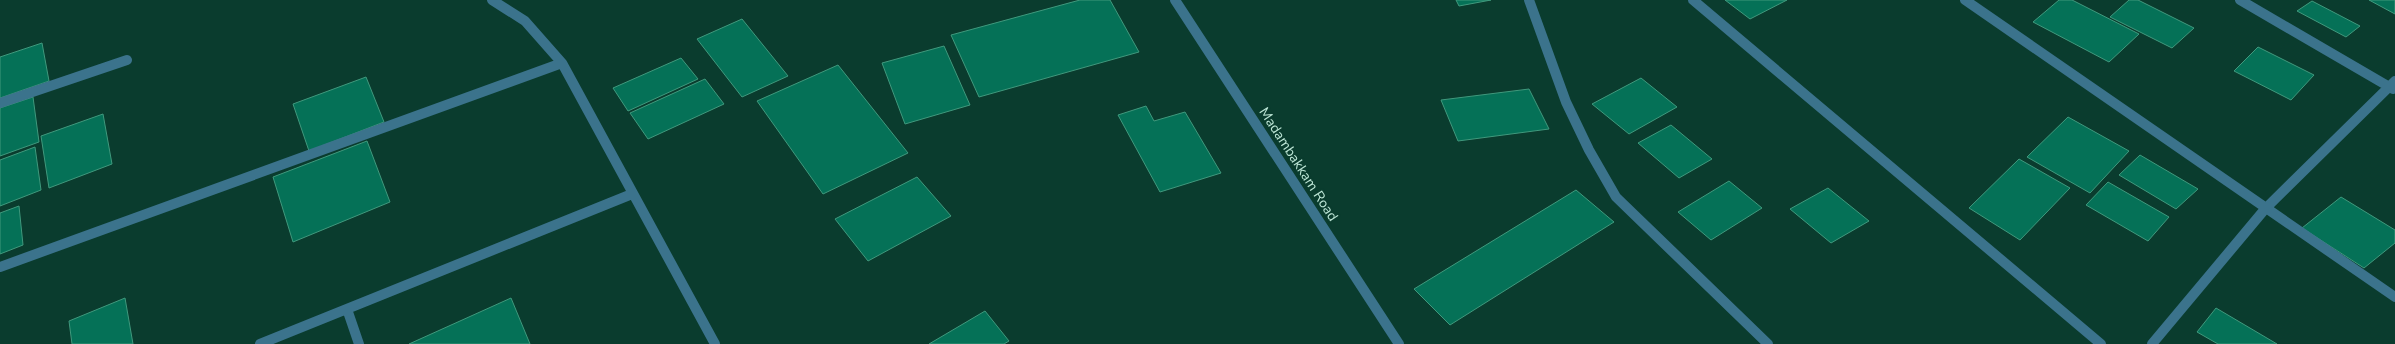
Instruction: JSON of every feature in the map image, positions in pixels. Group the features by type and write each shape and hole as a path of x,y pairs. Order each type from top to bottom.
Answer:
{"street":[{"path":"492,0 525,21 562,63 714,344"},
{"name":"Madambakkam Road","path":"1175,0 1399,344"},
{"path":"1529,0 1557,78 1598,169 1616,197 1768,344"},
{"path":"1693,0 2101,344"},
{"path":"1964,0 2265,209 2395,296"},
{"path":"2152,344 2234,244 2265,209 2393,86 2240,0"},
{"path":"0,103 127,60"},
{"path":"0,267 562,63"},
{"path":"260,344 632,194"},
{"path":"347,309 358,344"}],"building":[{"path":"1080,0 1110,0 1139,52 979,97 951,35"},
{"path":"1456,0 1491,0 1459,6"},
{"path":"1725,0 1787,0 1750,19"},
{"path":"2059,0 2072,0 2139,34 2109,62 2033,22"},
{"path":"2129,0 2138,0 2194,28 2172,48 2110,17"},
{"path":"2369,0 2395,0 2395,14"},
{"path":"2312,1 2360,26 2346,37 2297,11"},
{"path":"742,19 788,76 742,97 697,39"},
{"path":"42,43 49,81 0,98 0,57"},
{"path":"944,46 970,105 905,124 882,63"},
{"path":"2258,47 2314,75 2291,100 2234,71"},
{"path":"681,58 698,79 628,111 613,88"},
{"path":"838,65 908,153 823,194 757,101"},
{"path":"366,77 384,122 309,151 293,104"},
{"path":"1641,78 1677,107 1629,134 1592,104"},
{"path":"705,79 724,104 648,139 630,113"},
{"path":"1529,89 1549,129 1458,141 1441,100"},
{"path":"33,97 39,142 0,156 0,108"},
{"path":"1146,106 1154,121 1185,112 1221,173 1160,192 1118,115"},
{"path":"103,114 112,164 49,188 41,136"},
{"path":"2068,117 2129,151 2090,193 2027,157"},
{"path":"1671,125 1712,159 1679,178 1638,143"},
{"path":"367,141 390,202 293,242 273,177"},
{"path":"35,147 41,190 0,206 0,160"},
{"path":"2140,155 2198,189 2176,209 2119,175"},
{"path":"2019,159 2070,188 2020,240 1969,208"},
{"path":"917,177 951,216 868,261 835,219"},
{"path":"1729,181 1762,208 1711,240 1678,212"},
{"path":"2108,182 2169,217 2148,241 2086,205"},
{"path":"1828,188 1869,221 1831,243 1790,209"},
{"path":"1576,190 1614,222 1450,325 1414,289"},
{"path":"2341,197 2395,230 2395,243 2364,268 2302,228"},
{"path":"19,206 23,245 0,254 0,213"},
{"path":"125,298 133,344 72,344 69,321"},
{"path":"511,298 530,344 409,344"},
{"path":"2216,308 2277,344 2218,344 2197,332"},
{"path":"985,311 1009,341 1004,344 929,344"}]}
